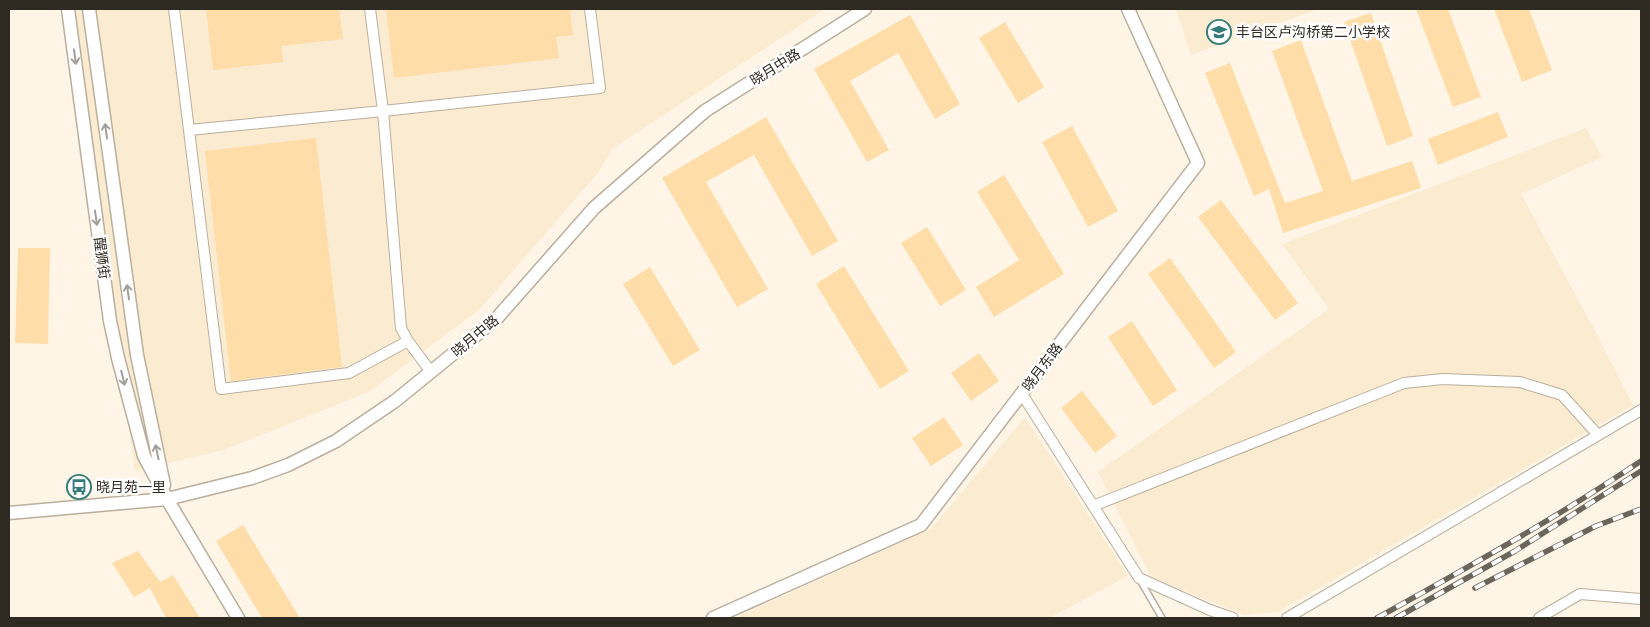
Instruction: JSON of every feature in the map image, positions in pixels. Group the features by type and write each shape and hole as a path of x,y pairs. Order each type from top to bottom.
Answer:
{"street":[{"name":"醒狮街","path":"68,9 110,321 144,456 167,500 238,618"},
{"name":"醒狮街","path":"89,9 136,355 167,500"},
{"path":"174,9 221,389 349,373 408,341"},
{"path":"370,9 383,111 401,328 408,341 432,372"},
{"path":"189,130 600,88 590,9"},
{"name":"晓月中路","path":"9,513 167,500 252,478 288,465 336,441 395,401 497,318 594,208 705,111 865,9"},
{"name":"晓月东路","path":"713,618 921,526 1198,163 1128,9"},
{"path":"1093,506 1404,383 1443,379 1520,382 1562,395 1598,436"},
{"path":"1022,394 1139,578 1210,610 1233,618"},
{"path":"1287,618 1641,410"},
{"path":"1539,618 1580,594 1641,599"}],"lane":[{"path":"1139,578 1162,618"}],"shaded area":[{"path":"71,9 825,9 612,149 598,173 480,309 369,392 223,450 135,471"},
{"name":"丰台区卢沟桥第二小学校","path":"1176,9 1318,9 1191,55"},
{"path":"1586,128 1602,157 1521,194 1633,405 1278,612 1244,615 1151,577 1098,472 1329,309 1282,244"},
{"path":"1025,417 1128,576 1049,618 735,618 931,529"}],"building":[{"path":"206,9 339,9 343,39 281,46 283,62 213,70"},
{"path":"386,9 570,9 573,35 556,37 559,58 394,78"},
{"path":"1416,9 1448,9 1481,97 1453,107"},
{"path":"1494,9 1529,9 1552,70 1522,82"},
{"path":"1371,13 1413,136 1387,146 1344,22"},
{"path":"910,15 960,104 935,119 898,53 850,81 889,150 867,162 814,69"},
{"path":"1005,22 1044,87 1018,103 979,38"},
{"path":"1301,40 1352,181 1412,161 1421,188 1283,233 1269,189 1254,196 1205,73 1230,63 1285,203 1323,191 1272,51"},
{"path":"1498,112 1508,137 1438,165 1428,139"},
{"path":"766,117 838,241 812,256 754,155 706,182 768,289 737,307 662,178"},
{"path":"1072,126 1118,211 1088,227 1042,142"},
{"path":"316,138 342,367 231,381 205,151"},
{"path":"1004,175 1064,274 994,317 976,287 1019,260 977,192"},
{"path":"1221,200 1298,303 1275,320 1198,217"},
{"path":"927,227 966,290 940,306 901,243"},
{"path":"18,248 50,248 48,344 15,343"},
{"path":"1170,258 1236,352 1214,368 1148,274"},
{"path":"844,266 909,371 880,389 816,284"},
{"path":"650,267 700,350 673,366 623,284"},
{"path":"1132,321 1177,390 1153,406 1108,337"},
{"path":"979,353 999,381 971,401 951,373"},
{"path":"1082,391 1117,436 1095,453 1061,408"},
{"path":"944,417 963,445 931,466 912,438"},
{"path":"243,525 300,618 262,618 216,541"},
{"path":"138,551 160,582 173,575 200,618 166,618 150,588 134,597 112,563"}],"railway":[{"path":"1377,618 1544,523 1641,461"},
{"path":"1396,618 1515,551 1641,471"},
{"path":"1475,588 1596,526 1641,509"}],"place":[{"name":"丰台区卢沟桥第二小学校","path":"1219,32"},
{"name":"晓月苑一里","path":"79,487"}]}
